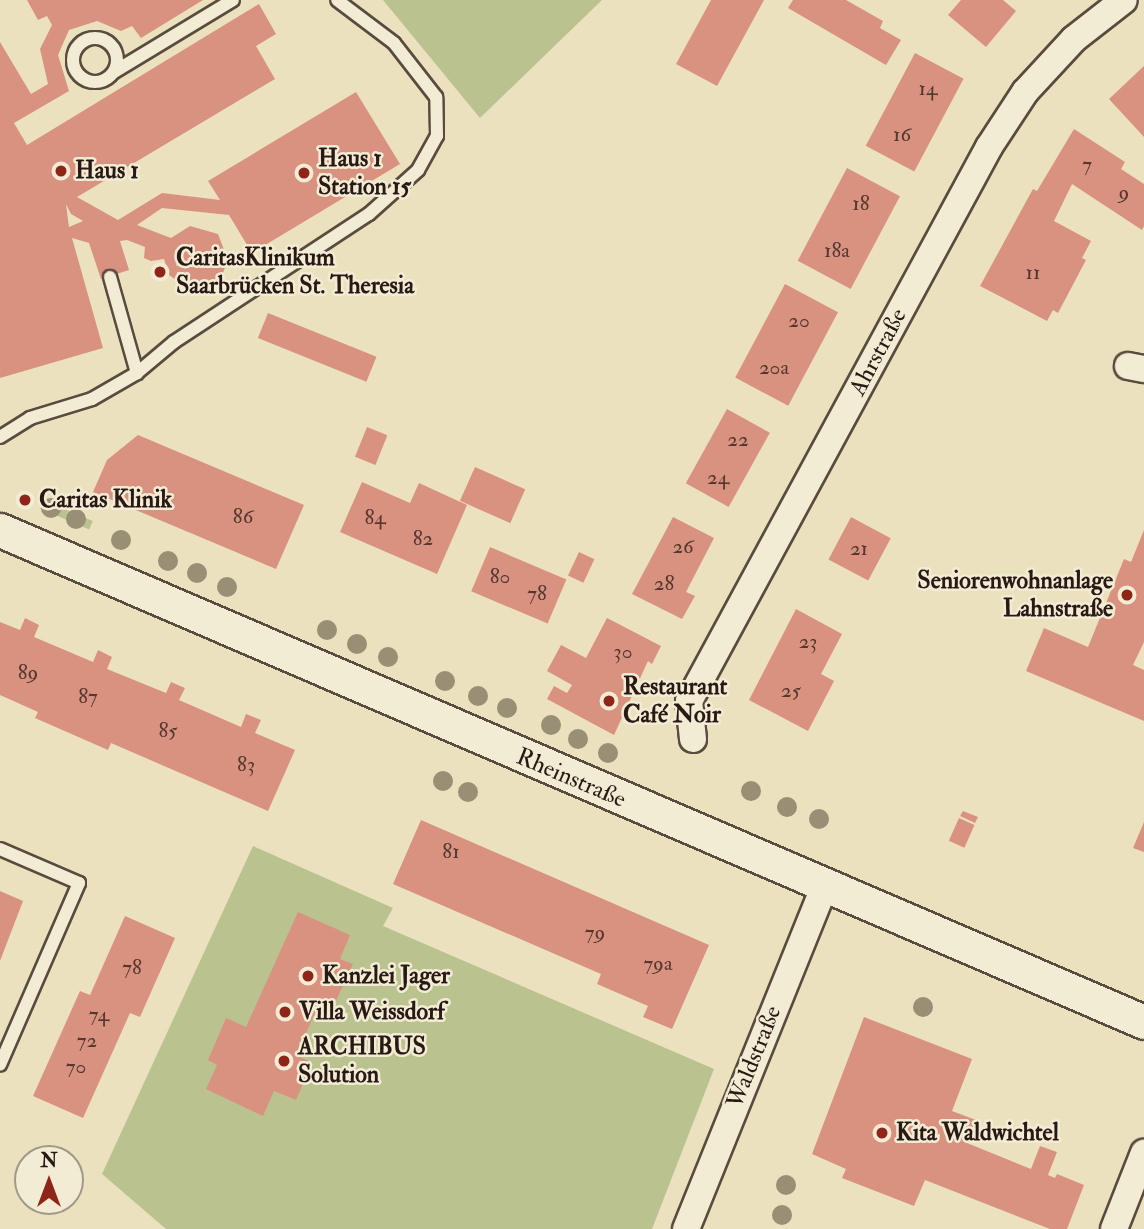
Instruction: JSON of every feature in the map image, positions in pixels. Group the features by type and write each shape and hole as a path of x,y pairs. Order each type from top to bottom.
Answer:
{"street":[{"name":"Ahrstraße","path":"693,739 690,701 989,147 1033,83 1074,39 1124,0"},
{"name":"Rheinstraße","path":"0,530 824,887 1144,1022"},
{"name":"Waldstraße","path":"686,1229 824,887"},
{"path":"1116,1224 1144,1153"},
{"path":"1116,1224 1144,1213"}],"lane":[{"path":"143,55 116,51 106,40 91,38 78,45 72,59 76,73 88,82 103,81 233,0"},
{"path":"0,437 30,418 92,399 137,373 174,342 369,214 418,170 436,136 436,97 394,43 337,0"},
{"path":"114,72 116,51"},
{"path":"110,276 137,373"},
{"path":"0,849 79,883 0,1065"}],"green space":[{"path":"383,0 602,0 480,118"},
{"path":"43,500 93,521 89,529 39,508"},
{"path":"253,846 393,908 383,926 714,1069 652,1229 166,1229 102,1174"}],"building":[{"path":"27,0 203,0 141,38 132,26 121,31 97,21 69,30 58,55 69,91 14,123 27,145 259,4 276,34 256,46 275,79 77,197 118,220 162,193 220,200 208,181 356,92 400,164 252,253 229,215 162,208 137,225 171,238 190,226 218,234 228,260 221,278 204,288 185,286 169,275 164,259 151,261 144,258 145,247 127,240 120,241 129,270 101,279 89,243 72,238 103,348 0,378 0,42 31,94 48,84 40,49 52,25 47,16 38,20","holes":["66,204 71,214 83,221 69,227"]},
{"path":"711,0 764,0 717,86 676,64"},
{"path":"793,0 846,0 883,21 880,28 901,40 886,65 788,8"},
{"path":"961,0 1003,0 1016,11 986,47 948,15"},
{"path":"915,53 964,79 914,172 866,146"},
{"path":"1144,66 1144,137 1109,99"},
{"path":"1074,129 1125,162 1121,169 1144,184 1144,226 1142,230 1072,184 1054,221 1091,241 1082,258 1086,260 1058,313 1053,310 1047,321 980,286 1033,189 1037,191"},
{"path":"847,168 900,196 851,289 798,261"},
{"path":"785,284 838,312 788,406 735,378"},
{"path":"268,313 376,357 366,382 258,338"},
{"path":"727,409 770,433 729,507 686,483"},
{"path":"367,427 387,435 375,465 355,457"},
{"path":"138,435 304,505 276,569 93,492 107,460"},
{"path":"475,467 525,489 510,523 460,501"},
{"path":"362,482 410,503 419,483 467,505 437,574 340,532"},
{"path":"673,517 714,538 686,592 695,596 682,619 632,594"},
{"path":"851,517 891,538 868,581 828,559"},
{"name":"Seniorenwohnanlage Lahnstraße","path":"1144,530 1144,642 1133,665 1144,670 1144,721 1026,671 1044,628 1088,647 1124,559 1131,562"},
{"path":"490,547 566,579 548,624 471,591"},
{"path":"579,552 594,559 583,583 568,576"},
{"path":"796,609 842,634 821,674 834,681 808,731 749,700"},
{"path":"25,618 39,625 34,637 93,662 98,650 112,657 107,669 166,693 171,682 185,688 179,700 241,727 246,714 261,720 255,733 295,750 268,811 111,743 108,750 35,718 38,712 0,695 0,622 20,630"},
{"path":"607,618 661,646 652,664 648,661 614,735 547,699 554,686 567,693 572,685 547,671 561,645 586,658"},
{"path":"963,811 978,817 975,823 960,816"},
{"path":"959,818 975,825 964,848 949,841"},
{"path":"421,820 709,945 672,1029 643,1017 648,1006 597,984 601,974 393,884"},
{"path":"1144,822 1144,852 1133,848"},
{"path":"0,891 23,901 0,961"},
{"name":"Villa Weissdorf","path":"298,912 350,935 340,959 353,964 334,1005 321,1000 296,1055 312,1063 296,1100 274,1091 263,1116 206,1089 217,1065 208,1060 226,1018 246,1027"},
{"path":"125,916 175,938 140,1017 130,1013 83,1118 33,1096 80,991 90,995"},
{"name":"Kita Waldwichtel","path":"864,1017 972,1059 952,1111 976,1120 967,1143 1031,1169 1040,1146 1057,1152 1048,1175 1055,1178 1057,1174 1084,1185 1067,1229 1050,1229 925,1180 914,1206 842,1178 846,1169 812,1154"}],"place":[{"name":"Haus 1","path":"61,171"},
{"name":"Haus 1 Station 15","path":"304,173"},
{"name":"CaritasKlinikum Saarbrücken St. Theresia","path":"160,272"},
{"name":"Caritas Klinik","path":"25,500"},
{"name":"Seniorenwohnanlage Lahnstraße","path":"1127,595"},
{"name":"Restaurant Café Noir","path":"609,701"},
{"name":"Kanzlei Jager","path":"308,976"},
{"name":"Villa Weissdorf","path":"285,1012"},
{"name":"ARCHIBUS Solution","path":"284,1061"},
{"name":"Kita Waldwichtel","path":"882,1133"}]}
